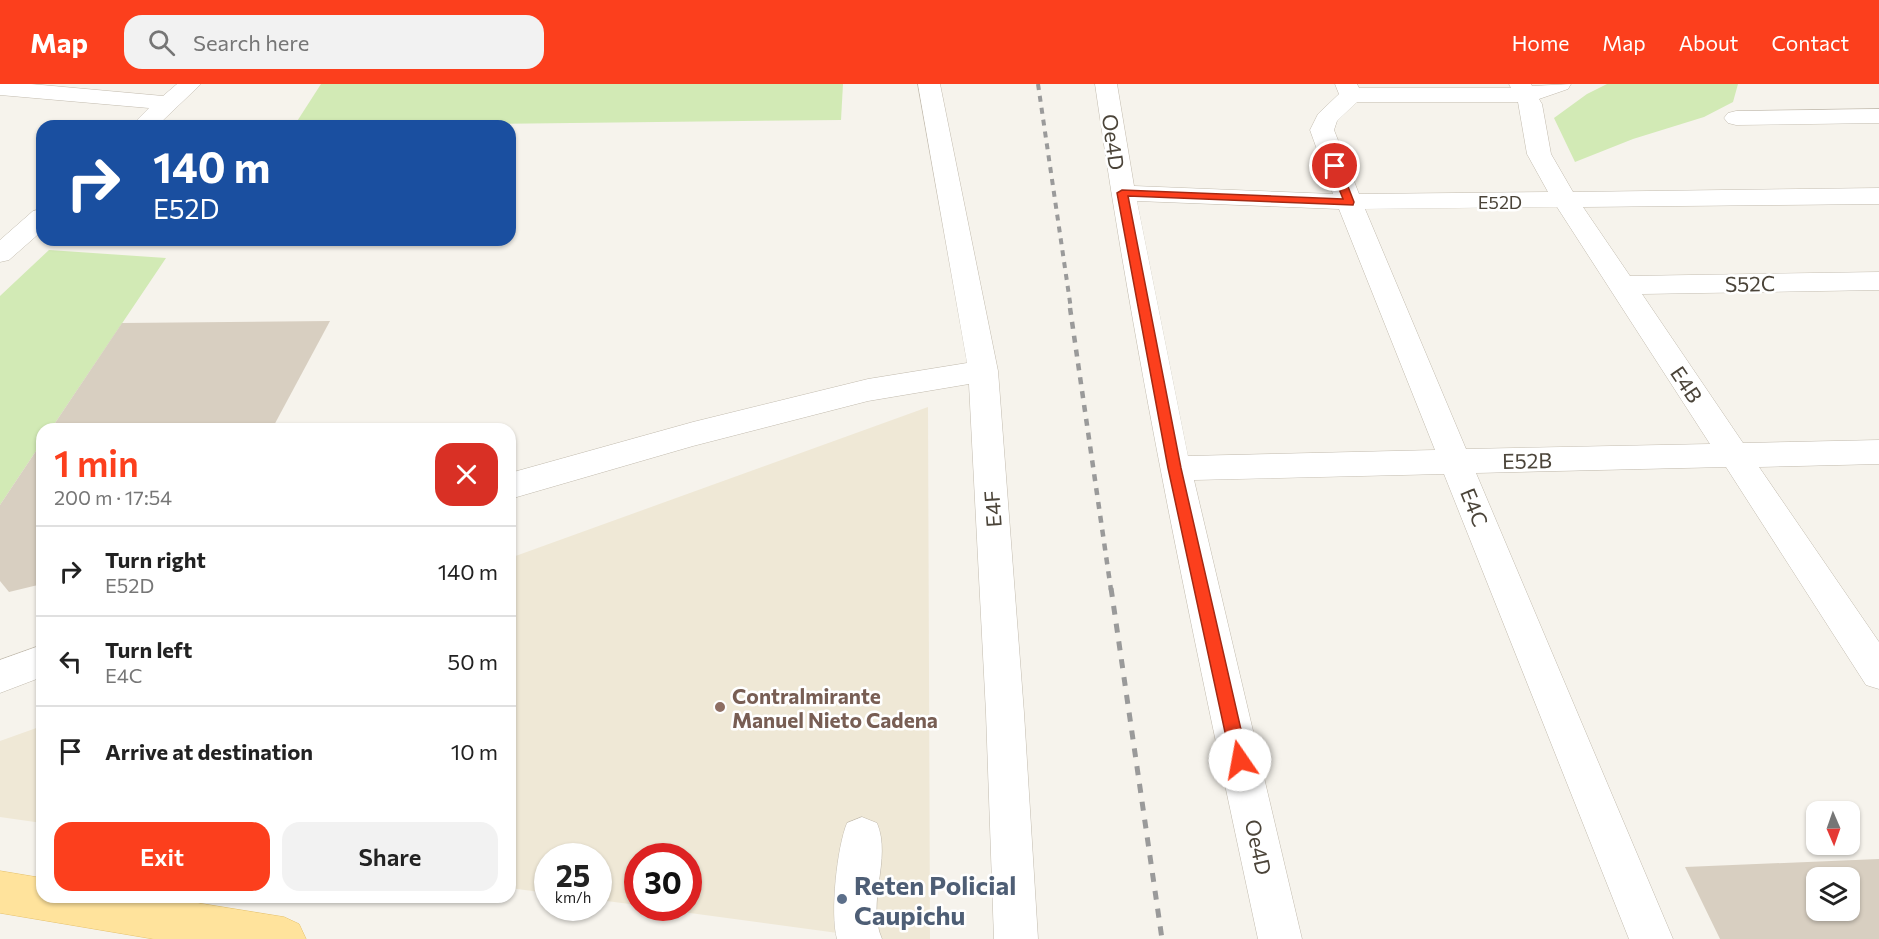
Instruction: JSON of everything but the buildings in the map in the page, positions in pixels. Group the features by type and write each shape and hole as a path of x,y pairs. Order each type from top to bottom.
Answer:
{"main road":[{"path":"0,892 36,898"},
{"path":"66,903 284,939"}],"street":[{"path":"150,120 190,84"},
{"name":"E4F","path":"929,84 983,371 1005,713 1016,939"},
{"name":"Oe4D","path":"1106,84 1122,193 1175,468 1280,939"},
{"path":"1348,90 1524,90 1560,84"},
{"path":"1,86 169,103"},
{"name":"E4C","path":"1348,90 1326,119 1322,130 1349,202 1651,939"},
{"name":"E4B","path":"1524,90 1539,154 1566,201 1879,673"},
{"path":"1736,118 1879,116"},
{"name":"E52D","path":"1122,193 1349,202 1879,196"},
{"path":"0,254 36,222"},
{"name":"S52C","path":"1622,285 1879,281"},
{"path":"516,484 693,434 868,390 983,371"},
{"name":"E52B","path":"1175,468 1879,452"},
{"path":"0,677 36,663"},
{"path":"860,939 855,919 862,837"}],"shaded area":[{"name":"Contralmirante Manuel Nieto Cadena","path":"928,407 930,939 882,939 702,915 702,843 624,843 624,903 612,902 612,843 534,843 534,891 516,889 516,556"},
{"path":"36,728 36,822 0,817 0,741"}],"green space":[{"path":"321,84 843,84 841,120 516,124 516,120 298,120"},
{"path":"1607,84 1738,84 1733,102 1704,117 1633,139 1575,162 1554,118 1587,94"},
{"path":"49,250 166,258 55,423 36,423 36,451 0,505 0,296"}],"railway":[{"path":"1038,84 1071,309"},
{"path":"1070,308 1111,590"},
{"path":"1111,588 1162,939"}],"place":[{"name":"Contralmirante Manuel Nieto Cadena","path":"720,707"},
{"name":"Reten Policial Caupichu","path":"842,899"}],"route":[{"path":"1240,760 1175,468 1122,193 1349,202 1335,166"}]}
